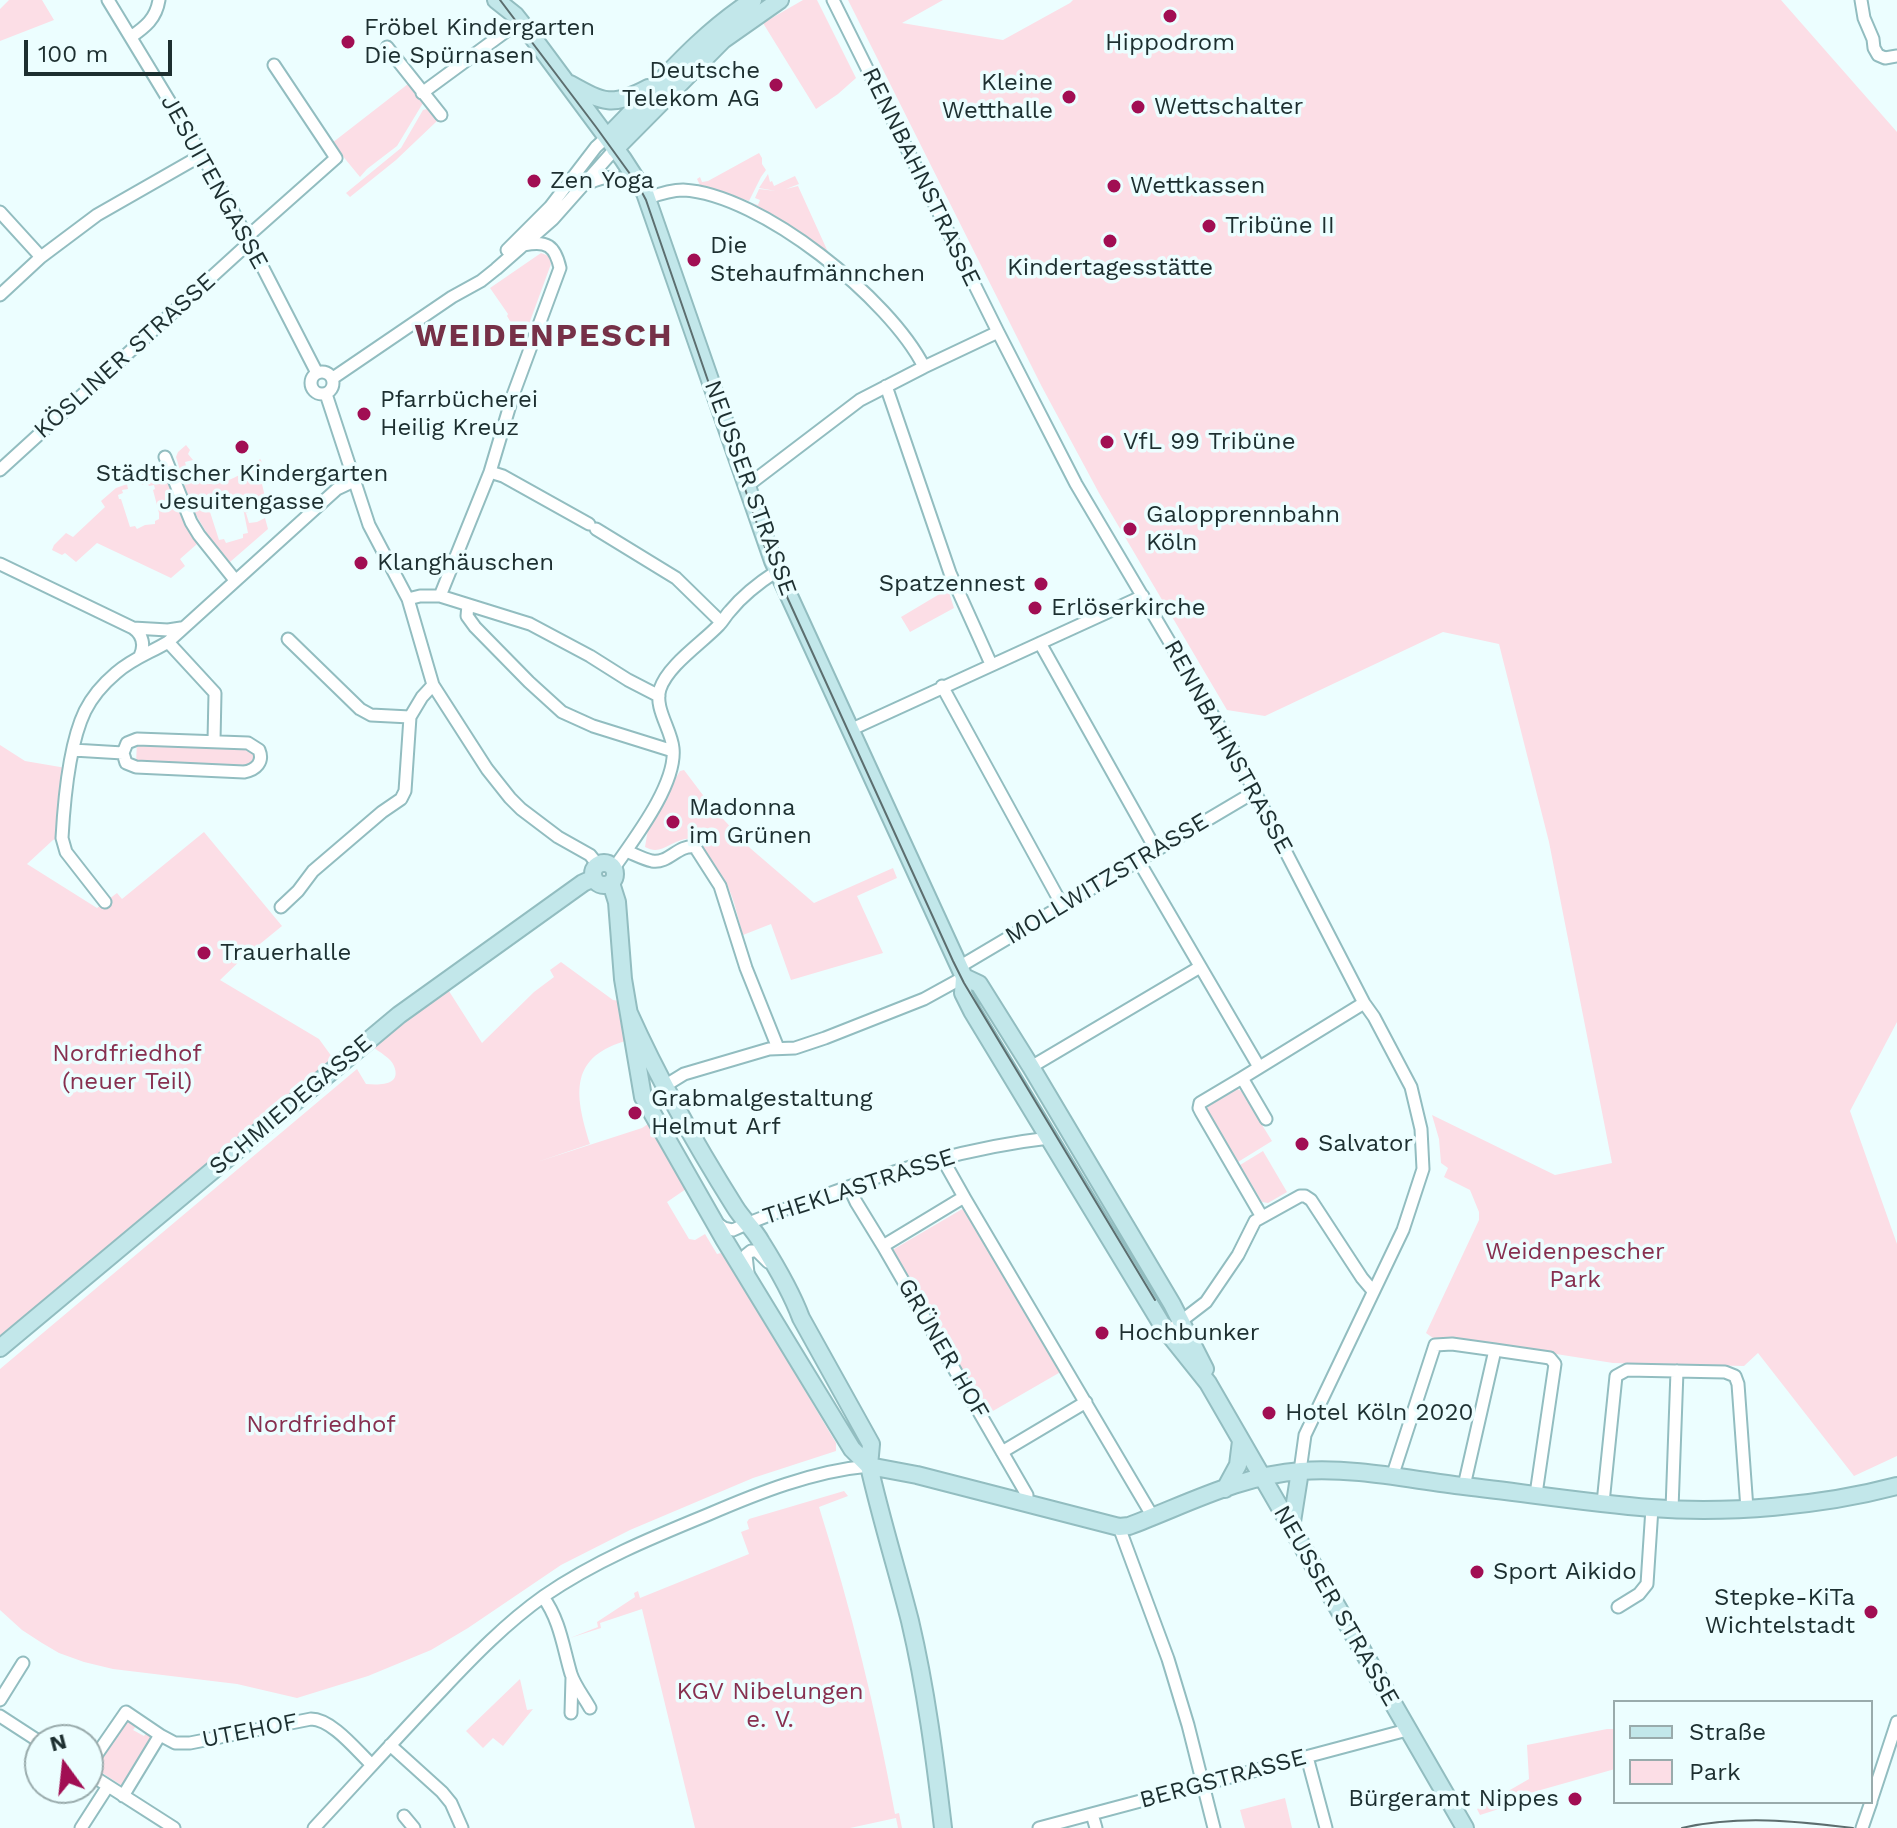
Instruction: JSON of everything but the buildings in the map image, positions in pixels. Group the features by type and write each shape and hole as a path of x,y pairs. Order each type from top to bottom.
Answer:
{"main road":[{"name":"NEUSSER STRASSE","path":"496,0 515,12 645,193 777,571 961,972 963,993 972,1011 1164,1328 1208,1383 1465,1828"},
{"path":"611,143 656,83 709,32 753,0"},
{"path":"611,143 723,40 780,0"},
{"path":"565,81 591,95 611,101 630,97 656,83"},
{"path":"604,873 617,902 623,979 643,1097 714,1222 848,1443 869,1466 917,1475 1119,1527 1262,1476 1300,1471 1361,1473 1672,1509 1747,1509 1897,1486"},
{"name":"SCHMIEDEGASSE","path":"0,1348 399,1015 583,883 604,873"},
{"name":"NEUSSER STRASSE","path":"961,972 979,984 1031,1067 1172,1304 1205,1368 1208,1383"},
{"path":"629,1013 664,1086 737,1211 761,1241 871,1444 869,1466 922,1678 943,1828"},
{"path":"1225,1489 1238,1465 1241,1441"},
{"path":"1291,1528 1300,1471"}],"street":[{"name":"JESUITENGASSE","path":"108,0 202,155 317,373"},
{"path":"131,37 147,25 157,11 159,0"},
{"name":"RENNBAHNSTRASSE","path":"833,0 1076,484 1256,791 1364,1003 1411,1087 1424,1158 1419,1182 1403,1230 1305,1435 1300,1471"},
{"path":"1861,0 1876,52 1885,58 1897,56"},
{"path":"422,93 515,12"},
{"path":"387,47 441,115"},
{"name":"KÖSLINER STRASSE","path":"0,470 336,158 274,65"},
{"path":"452,297 481,281 553,219 584,185 611,143"},
{"path":"333,378 452,297 492,264 550,207 596,147 611,143"},
{"path":"0,295 41,257 97,215 202,155"},
{"path":"584,185 615,176 638,185 645,193 699,192 716,196 776,223 836,269 891,318 915,349 924,367"},
{"path":"0,212 41,257"},
{"path":"440,596 490,472 513,395 560,268 558,259 549,247 539,243 524,245"},
{"path":"747,486 860,400 998,332"},
{"path":"326,372 333,378 333,386 326,394 317,393 312,387 311,379 317,373 326,372"},
{"path":"886,386 950,573 991,664"},
{"path":"326,394 369,525 408,599 433,685 487,769 510,798 558,837 590,855 604,873"},
{"path":"165,457 191,522 235,580"},
{"path":"490,472 503,476 592,526 676,578 721,622"},
{"path":"105,902 71,859 63,843 73,750 83,713 114,674 168,642 337,489 354,481"},
{"path":"0,564 133,628 140,634 143,644 140,656"},
{"path":"468,605 467,616 475,627 562,712 583,722 673,751 661,711 661,687 670,673 739,601 777,571"},
{"path":"408,599 440,596 530,624 659,696"},
{"path":"850,730 1143,596"},
{"path":"133,628 181,628"},
{"path":"288,639 360,709 371,715 410,717"},
{"path":"168,642 215,693 214,741"},
{"path":"1040,643 1156,850"},
{"path":"281,907 313,871 401,799 405,791 410,717 433,685"},
{"path":"942,686 1062,905"},
{"path":"137,739 214,741 251,744 260,752 260,762 244,772 136,767 126,763 123,753 127,743 137,739"},
{"path":"73,750 123,753"},
{"name":"SCHMIEDEGASSE","path":"604,873 626,851 667,783 673,751"},
{"name":"MOLLWITZSTRASSE","path":"643,1097 647,1086 653,1083 664,1086 684,1074 769,1049 795,1048 924,999 1062,905 1256,791"},
{"path":"626,851 651,861 663,861 685,846 695,847 720,886 746,968 778,1048"},
{"path":"1138,860 1259,1067"},
{"path":"1031,1067 1200,967"},
{"path":"1262,1217 1199,1108 1200,1103 1364,1003"},
{"path":"1242,1078 1266,1119"},
{"path":"1018,1142 1030,1131 1037,1118"},
{"name":"THEKLASTRASSE","path":"748,1224 849,1187 942,1158 1049,1138"},
{"path":"942,1158 1153,1517"},
{"name":"GRÜNER HOF","path":"849,1187 1027,1495 1026,1503"},
{"path":"883,1246 964,1197"},
{"path":"1164,1328 1181,1322 1206,1302 1238,1255 1252,1225 1296,1197 1308,1198 1373,1291"},
{"path":"714,1222 733,1230 748,1224"},
{"path":"736,1257 739,1233 748,1224"},
{"path":"748,1277 745,1262 746,1255 751,1251 757,1251 780,1274"},
{"path":"1392,1477 1435,1345 1452,1344 1550,1358 1555,1364 1536,1494"},
{"path":"1464,1486 1495,1350"},
{"path":"1603,1503 1616,1376 1627,1370 1727,1372 1736,1378 1747,1509"},
{"path":"1672,1509 1677,1371"},
{"path":"1002,1452 1086,1402"},
{"path":"314,1828 482,1648 543,1597 632,1546 720,1509 844,1468 869,1466"},
{"path":"1618,1607 1639,1594 1647,1584 1652,1508"},
{"path":"1119,1527 1168,1659 1214,1828"},
{"path":"543,1597 558,1626 572,1678 590,1708"},
{"path":"0,1700 23,1663"},
{"path":"571,1713 572,1678"},
{"path":"104,1746 126,1712 160,1735 123,1796"},
{"path":"0,1716 24,1732"},
{"name":"UTEHOF","path":"160,1735 175,1743 190,1743 318,1719 328,1724 372,1765"},
{"path":"1873,1795 1897,1722"},
{"name":"BERGSTRASSE","path":"1039,1828 1407,1730"},
{"path":"390,1745 442,1792 451,1803 462,1828"},
{"path":"1307,1757 1326,1828"},
{"path":"104,1783 174,1828"},
{"path":"81,1828 108,1786"},
{"path":"1862,1828 1870,1804"},
{"path":"1092,1814 1096,1828"},
{"path":"404,1816 414,1828"}],"green space":[{"path":"9,0 42,0 54,20 0,41 0,9"},
{"path":"803,0 817,0 856,78 816,109 763,23"},
{"name":"Weidenpescher Park","path":"848,0 943,0 902,23 1003,40 1073,0 1781,0 1897,132 1897,1022 1850,1111 1897,1244 1897,1456 1854,1476 1758,1353 1744,1366 1613,1363 1433,1338 1426,1333 1479,1220 1470,1190 1444,1177 1448,1168 1441,1163 1439,1139 1432,1115 1555,1175 1612,1163 1549,842 1499,644 1443,632 1265,716 1227,710 1099,493 1042,387"},
{"path":"408,84 423,103 397,146 360,177 332,143"},
{"path":"427,109 437,121 350,197 346,193 401,148 423,110"},
{"path":"759,153 766,170 749,201 700,185 697,179 700,177 702,182 708,181"},
{"path":"768,174 774,186 795,176 799,184 786,189 798,186 828,252 752,203 758,205 760,200 755,198 759,189 776,191 759,188"},
{"path":"541,253 549,256 551,264 522,343 512,328 508,314 490,288"},
{"path":"186,445 193,460 185,462 190,474 208,484 231,479 261,460 267,482 262,484 265,497 260,507 246,513 249,523 265,518 268,529 230,562 209,537 192,508 204,505 210,512 219,540 224,539 226,543 243,538 243,534 248,533 243,495 227,499 225,493 190,503 176,457"},
{"path":"159,476 168,480 180,513 197,544 180,559 185,566 171,578 97,543 76,562 65,553 62,555 52,550 66,533 73,537 105,507 101,501 116,488 127,484 128,489 118,495 130,527 137,529 155,524 159,513 154,485 142,485 141,481"},
{"path":"948,589 954,608 910,632 901,617"},
{"path":"137,741 245,745 256,753 255,763 248,768 136,764"},
{"name":"Nordfriedhof (neuer Teil)","path":"0,745 25,761 66,768 58,838 27,864 97,908 117,893 122,899 204,832 282,926 220,980 319,1039 335,1061 0,1337"},
{"path":"684,770 712,807 750,848 814,903 893,868 897,878 857,896 883,953 791,980 771,924 743,935 728,887 697,841 685,839 656,850 645,847 649,823 680,771"},
{"name":"Nordfriedhof","path":"561,962 613,1000 620,1001 629,1040 595,1056 586,1066 581,1079 581,1108 590,1144 537,1162 642,1128 648,1124 686,1189 667,1202 689,1239 695,1240 705,1234 717,1254 724,1254 836,1443 836,1451 753,1478 630,1530 561,1565 431,1650 368,1676 297,1698 237,1684 113,1669 84,1662 59,1653 22,1630 0,1610 0,1369 357,1069 366,1084 392,1081 396,1073 392,1063 373,1047 447,988 482,1043 534,992 554,977 550,970"},
{"path":"1236,1088 1241,1091 1272,1141 1238,1162 1207,1109 1210,1101"},
{"path":"1263,1151 1287,1192 1268,1203 1262,1202 1240,1165"},
{"path":"964,1208 1064,1370 986,1415 889,1252"},
{"name":"KGV Nibelungen e. V.","path":"844,1491 848,1496 819,1507 852,1621 895,1814 899,1813 902,1828 898,1828 896,1818 850,1828 695,1828 642,1609 600,1623 601,1628 570,1638 598,1627 597,1622 635,1597 634,1593 638,1591 640,1598 749,1554 741,1532 749,1529 749,1519"},
{"path":"520,1679 527,1710 533,1709 503,1746 493,1738 483,1748 466,1731"},
{"path":"129,1719 138,1724 133,1730 144,1736 147,1732 154,1735 124,1787 104,1774 104,1751"},
{"path":"1613,1729 1613,1770 1530,1793 1530,1799 1480,1815 1477,1809 1529,1779 1527,1745"},
{"path":"1285,1798 1292,1828 1245,1828 1240,1810"}],"tram line":[{"path":"500,0 596,127 646,200 767,553 953,961 1155,1300"},
{"path":"1682,1828 1746,1820 1853,1828"}],"place":[{"name":"Hippodrom","path":"1170,16"},
{"name":"Fröbel Kindergarten Die Spürnasen","path":"348,42"},
{"name":"Deutsche Telekom AG","path":"776,85"},
{"name":"Kleine Wetthalle","path":"1069,97"},
{"name":"Wettschalter","path":"1138,107"},
{"name":"Zen Yoga","path":"534,181"},
{"name":"Wettkassen","path":"1114,186"},
{"name":"Tribüne II","path":"1209,226"},
{"name":"Kindertagesstätte","path":"1110,241"},
{"name":"Die Stehaufmännchen","path":"694,260"},
{"name":"Pfarrbücherei Heilig Kreuz","path":"364,414"},
{"name":"VfL 99 Tribüne","path":"1107,442"},
{"name":"Städtischer Kindergarten Jesuitengasse","path":"242,447"},
{"name":"Galopprennbahn Köln","path":"1130,529"},
{"name":"Klanghäuschen","path":"361,563"},
{"name":"Spatzennest","path":"1041,584"},
{"name":"Erlöserkirche","path":"1035,608"},
{"name":"Madonna im Grünen","path":"673,822"},
{"name":"Trauerhalle","path":"204,953"},
{"name":"Grabmalgestaltung Helmut Arf","path":"635,1113"},
{"name":"Salvator","path":"1302,1144"},
{"name":"Hochbunker","path":"1102,1333"},
{"name":"Hotel Köln 2020","path":"1269,1413"},
{"name":"Sport Aikido","path":"1477,1572"},
{"name":"Stepke-KiTa Wichtelstadt","path":"1871,1612"},
{"name":"Bürgeramt Nippes","path":"1575,1799"}],"district":[{"name":"WEIDENPESCH","path":"544,337"}]}
